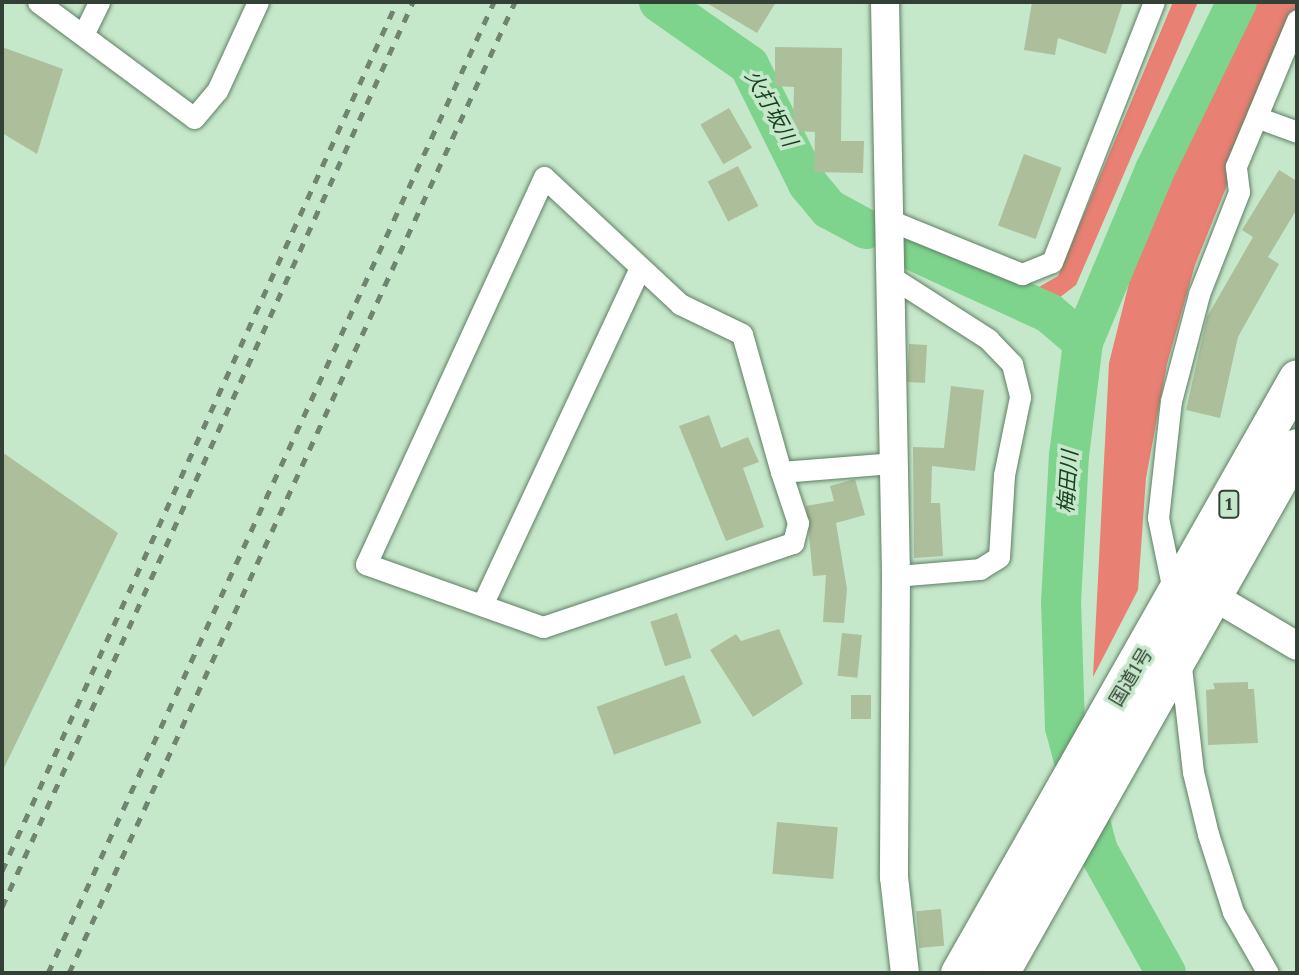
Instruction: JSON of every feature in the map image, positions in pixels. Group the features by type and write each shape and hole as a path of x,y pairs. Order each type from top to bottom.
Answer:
{"highway":[{"name":"国道1号","path":"1000,973 1054,874 1181,623 1297,378"},
{"name":"国道1号","path":"959,973 1040,830 1297,447"}],"street":[{"path":"38,2 194,118 217,91 258,2"},
{"path":"83,35 99,2"},
{"path":"885,2 896,576 894,877 905,973"},
{"path":"889,220 1022,274 1052,262 1154,2"},
{"path":"1268,973 1233,912 1192,772 1181,623 1158,519 1171,401 1199,294 1239,192 1236,166 1259,118 1297,20"},
{"path":"1259,118 1297,132"},
{"path":"544,177 639,270 680,304 742,334 798,523 793,543 543,627 366,564 544,177"},
{"path":"482,605 639,270"},
{"path":"890,276 988,339 1012,364 1020,397 1004,475 999,557 980,569 896,576"},
{"path":"781,472 892,463"},
{"path":"1181,623 1297,646"}],"shaded area":[{"path":"1173,2 1198,2 1076,285 1051,304 1032,291 1058,276"},
{"path":"1256,2 1297,2 1297,11 1195,265 1167,364 1146,478 1138,590 1093,677 1109,363 1135,259 1190,119"}],"building":[{"path":"705,2 776,2 757,33"},
{"path":"1032,2 1123,2 1106,54 1058,38 1055,55 1024,50"},
{"path":"2,47 63,69 37,154 2,133"},
{"path":"775,47 842,48 841,141 864,141 863,173 814,172 815,132 793,131 794,87 775,86"},
{"path":"729,108 752,148 723,164 700,124"},
{"path":"1024,154 1062,168 1036,239 998,225"},
{"path":"738,166 758,206 728,222 708,181"},
{"path":"1279,170 1297,181 1297,209 1268,257 1279,264 1238,337 1220,418 1186,410 1207,317 1253,237 1242,230"},
{"path":"909,344 927,345 925,383 907,382"},
{"path":"951,386 984,390 975,471 932,466 931,503 940,503 943,556 914,558 913,447 944,448"},
{"path":"709,415 721,448 748,437 759,462 743,468 764,527 726,541 679,426"},
{"path":"2,452 118,533 2,772"},
{"path":"855,479 865,515 836,523 847,589 844,623 823,622 826,575 813,576 806,506 834,501 830,486"},
{"path":"677,613 692,658 665,666 650,622"},
{"path":"779,629 803,684 753,717 710,650 736,634 741,641"},
{"path":"842,633 862,635 857,678 838,676"},
{"path":"684,675 701,723 614,755 597,707"},
{"path":"1248,682 1248,689 1254,689 1258,743 1208,745 1206,690 1215,689 1213,683"},
{"path":"851,695 871,695 871,719 851,719"},
{"path":"777,822 838,827 833,879 772,874"},
{"path":"941,909 944,946 919,948 916,911"}],"waterway":[{"name":"火打坂川","path":"659,2 749,65 808,184 829,209 866,229"},
{"name":"梅田川","path":"1166,973 1098,851 1065,727 1061,602 1069,456 1083,342 1155,170 1237,2"},
{"name":"火打坂川","path":"901,245 1049,313 1083,342"}],"railway":[{"path":"2,871 397,2"},
{"path":"2,907 413,2"},
{"path":"48,973 494,2"},
{"path":"69,973 515,2"}]}
